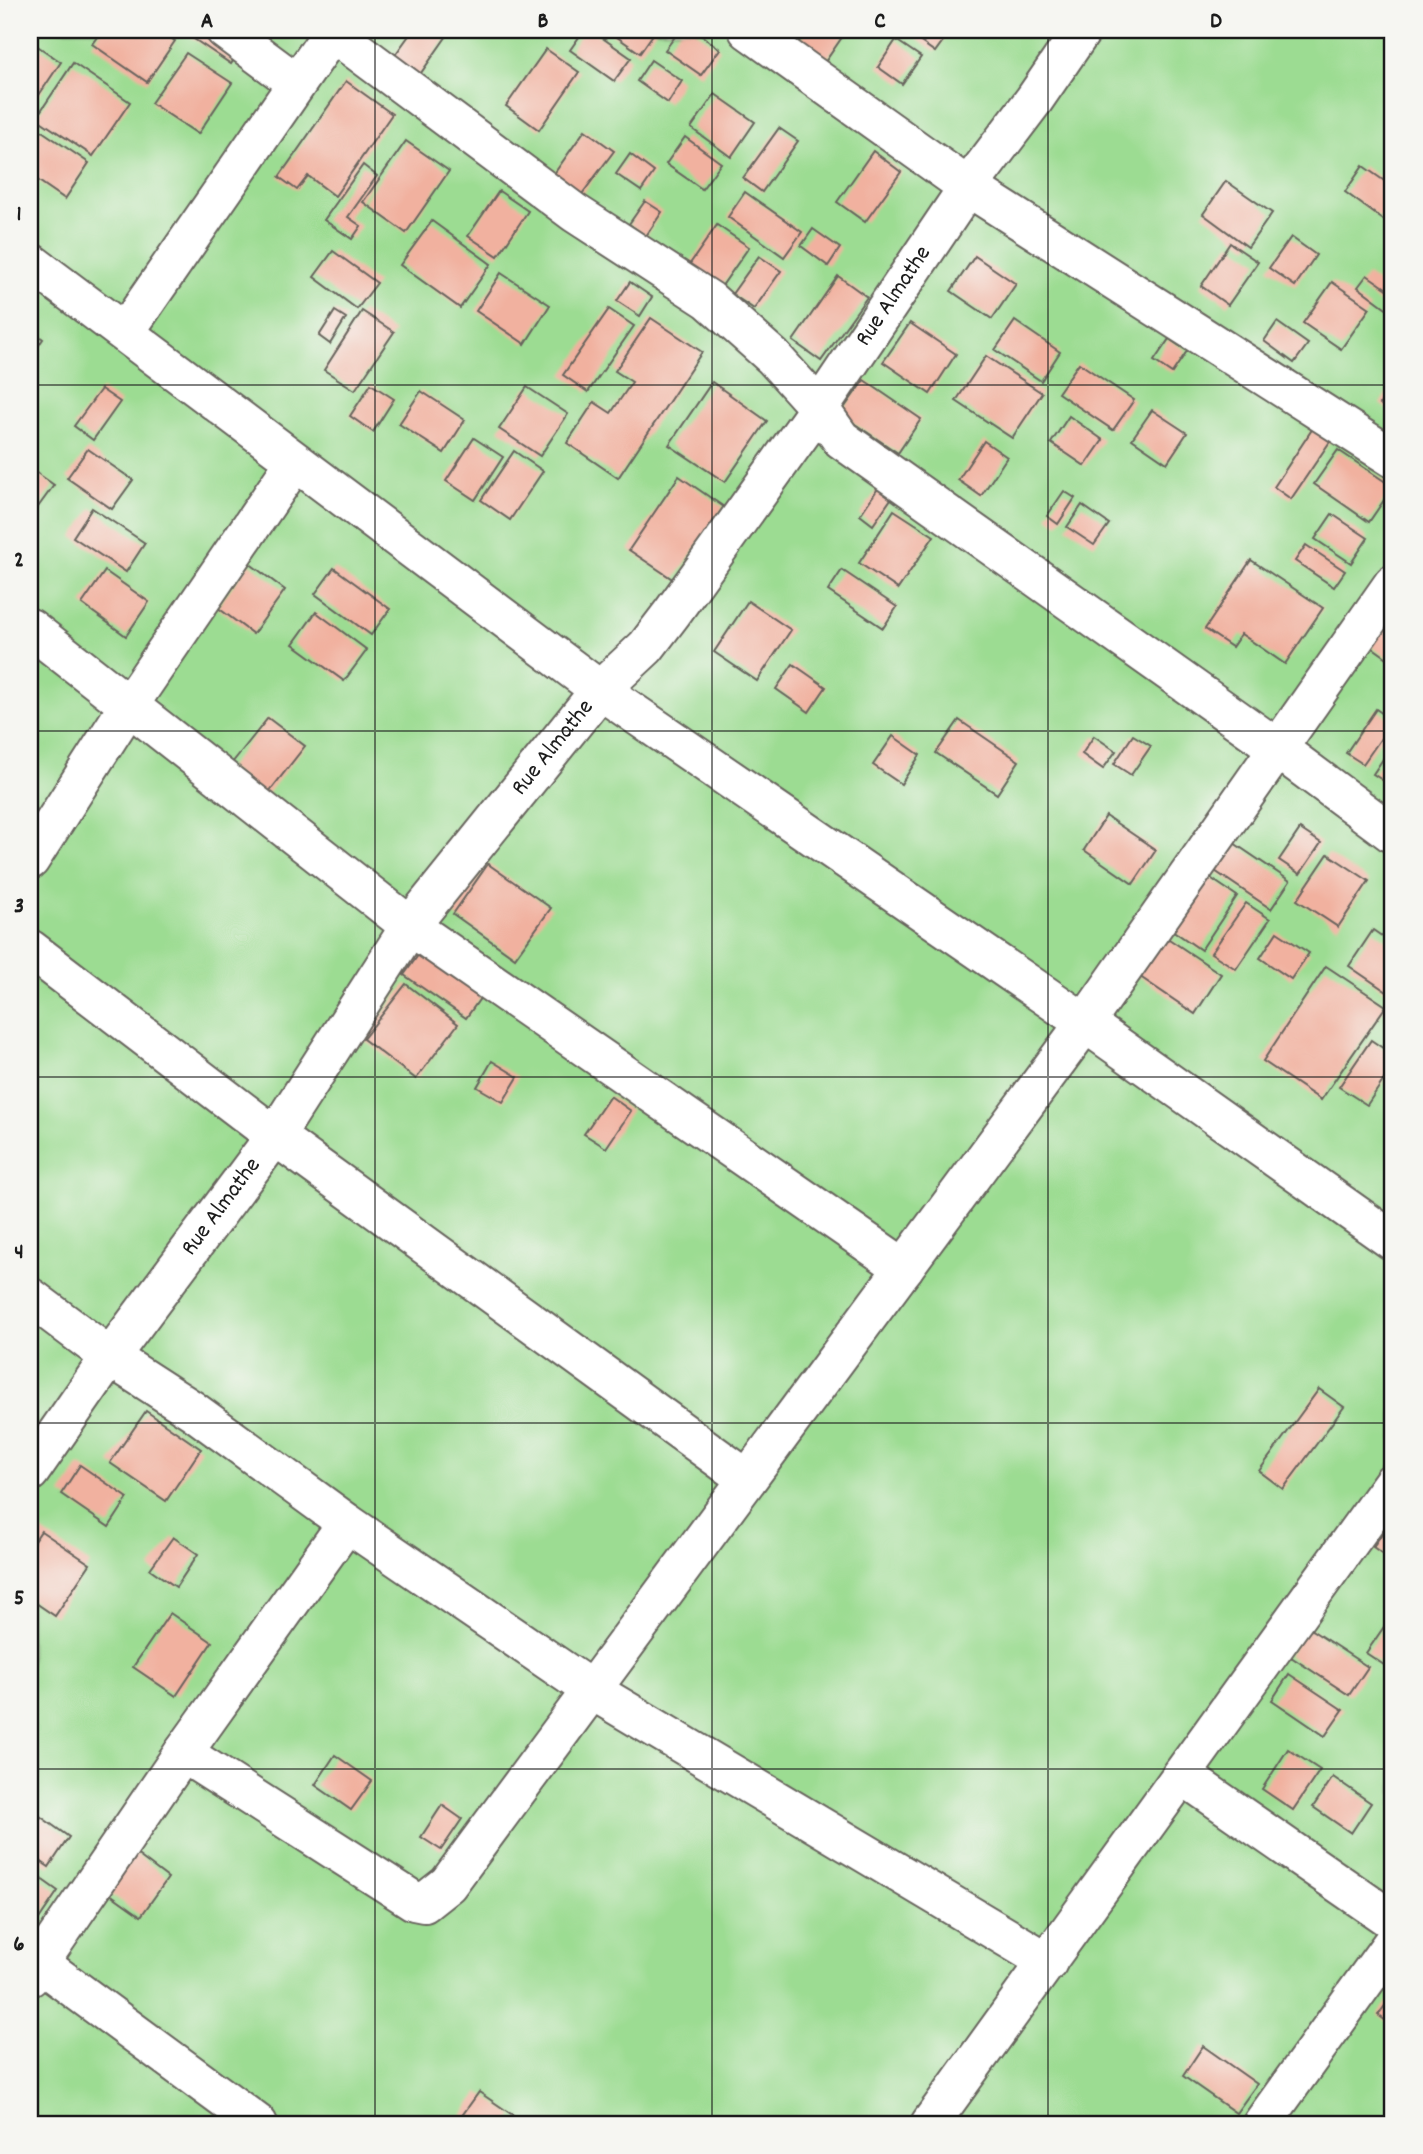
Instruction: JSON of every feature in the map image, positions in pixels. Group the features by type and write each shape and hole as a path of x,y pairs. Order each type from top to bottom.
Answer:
{"street":[{"path":"225,30 295,82"},
{"path":"748,30 968,187 1393,457"},
{"name":"Rue Almathe","path":"30,1472 110,1357 275,1136 410,926 600,690 646,647 819,408 968,187 1034,100 1082,30"},
{"path":"125,332 295,82 333,31 575,213 709,300 773,357 819,408 841,439 851,447 1277,748 1393,834"},
{"path":"30,262 600,690 1085,1023 1393,1241"},
{"path":"30,860 129,705 295,462"},
{"path":"183,1753 414,1901 424,1903 448,1884 1085,1023 1393,584"},
{"path":"30,628 410,926 904,1268"},
{"path":"30,949 275,1136 747,1479"},
{"path":"30,1297 110,1357 192,1410 347,1523 593,1691 1048,1962"},
{"path":"930,2124 1393,1482"},
{"path":"258,2124 33,1965 347,1523"},
{"path":"1182,1774 1393,1920"},
{"path":"1262,2124 1393,1942"}],"green space":[{"path":"30,30 1393,30 1393,2124 30,2124"}],"building":[{"path":"102,30 159,30 175,41 147,82 92,44"},
{"path":"195,30 211,30 241,49 231,64 191,37"},
{"path":"413,30 451,30 416,80 390,62"},
{"path":"584,30 591,30 631,58 614,81 570,50"},
{"path":"607,30 656,30 640,53"},
{"path":"680,30 694,30 720,49 701,75 665,50"},
{"path":"807,30 847,30 825,62 798,43"},
{"path":"904,30 951,30 935,52"},
{"path":"896,40 921,57 902,84 878,67"},
{"path":"30,41 61,62 33,104 30,101"},
{"path":"546,49 579,72 539,130 506,106"},
{"path":"186,53 232,83 198,134 151,103"},
{"path":"651,60 682,81 668,103 637,81"},
{"path":"73,63 130,102 93,156 36,118"},
{"path":"346,81 392,114 335,196 308,176 297,190 279,177"},
{"path":"715,94 755,122 731,157 691,128"},
{"path":"30,123 89,163 65,199 30,175"},
{"path":"779,128 798,141 762,192 743,178"},
{"path":"585,130 614,151 579,198 551,178"},
{"path":"685,137 721,163 702,189 666,164"},
{"path":"406,141 449,171 406,233 363,202"},
{"path":"873,151 901,172 865,222 837,202"},
{"path":"630,154 654,172 641,191 616,174"},
{"path":"363,165 377,176 348,217 361,226 352,239 324,220"},
{"path":"1363,166 1393,187 1393,227 1345,192"},
{"path":"1226,181 1272,213 1248,247 1203,214"},
{"path":"499,191 528,211 498,256 468,236"},
{"path":"745,192 802,232 784,257 728,217"},
{"path":"645,201 662,212 646,236 629,224"},
{"path":"432,221 491,264 460,308 400,265"},
{"path":"717,225 749,247 719,290 687,268"},
{"path":"813,229 840,248 828,266 801,246"},
{"path":"1291,237 1316,255 1295,286 1269,268"},
{"path":"1230,243 1258,262 1228,305 1201,286"},
{"path":"333,251 377,283 357,309 314,277"},
{"path":"759,256 781,271 754,309 732,294"},
{"path":"975,256 1016,284 992,319 951,291"},
{"path":"501,273 550,305 525,344 476,311"},
{"path":"1367,275 1393,293 1393,313 1358,287"},
{"path":"838,276 867,297 821,361 793,341"},
{"path":"630,282 652,297 640,316 617,301"},
{"path":"1332,282 1370,308 1341,349 1303,323"},
{"path":"609,309 634,326 588,392 563,375"},
{"path":"335,311 346,318 330,344 319,336"},
{"path":"362,311 394,332 355,390 324,370"},
{"path":"651,318 702,352 618,478 567,443 594,402 611,413 632,382 615,371"},
{"path":"1015,321 1060,352 1041,381 995,350"},
{"path":"1277,322 1308,344 1294,363 1264,341"},
{"path":"910,323 956,354 930,394 883,362"},
{"path":"30,329 43,339 30,358"},
{"path":"1169,339 1187,351 1172,373 1154,361"},
{"path":"986,356 1042,393 1012,438 956,401"},
{"path":"1079,363 1134,400 1113,430 1058,393"},
{"path":"864,380 921,419 898,453 840,414"},
{"path":"712,382 767,421 725,482 669,445"},
{"path":"371,384 394,399 373,432 350,416"},
{"path":"1393,384 1393,413 1380,404"},
{"path":"527,387 568,414 540,456 499,429"},
{"path":"101,389 120,402 93,440 74,426"},
{"path":"421,391 465,420 444,453 399,424"},
{"path":"1152,410 1187,433 1167,463 1132,439"},
{"path":"1069,416 1103,440 1085,466 1051,443"},
{"path":"1313,428 1331,440 1291,499 1274,487"},
{"path":"474,438 503,457 475,500 446,481"},
{"path":"984,441 1007,457 981,496 958,480"},
{"path":"88,449 133,480 112,509 67,478"},
{"path":"1338,450 1393,487 1369,522 1314,484"},
{"path":"514,451 543,471 510,520 481,500"},
{"path":"30,468 54,485 30,518"},
{"path":"679,476 724,507 674,580 629,550"},
{"path":"881,484 895,493 873,525 860,515"},
{"path":"1064,491 1075,498 1058,524 1047,516"},
{"path":"1082,505 1109,524 1094,545 1067,527"},
{"path":"92,508 145,543 126,572 73,537"},
{"path":"894,510 934,536 898,589 859,563"},
{"path":"1332,514 1368,538 1351,563 1315,539"},
{"path":"1306,545 1345,571 1334,587 1295,561"},
{"path":"1251,560 1323,608 1285,664 1241,634 1232,647 1205,629"},
{"path":"249,563 285,590 253,634 217,607"},
{"path":"334,568 390,609 371,635 315,594"},
{"path":"842,570 897,607 883,628 828,591"},
{"path":"105,571 149,602 126,636 82,604"},
{"path":"748,601 791,630 757,681 714,652"},
{"path":"316,612 367,650 344,681 293,644"},
{"path":"1384,623 1393,629 1393,662 1369,645"},
{"path":"793,664 826,687 809,712 776,689"},
{"path":"1376,709 1393,721 1363,764 1346,753"},
{"path":"268,718 305,746 265,797 228,768"},
{"path":"959,720 1019,761 997,794 936,753"},
{"path":"1133,735 1151,746 1131,775 1114,764"},
{"path":"893,736 920,755 901,784 873,765"},
{"path":"1094,736 1116,751 1103,769 1082,754"},
{"path":"1393,744 1393,787 1373,774"},
{"path":"1106,816 1156,850 1133,884 1084,850"},
{"path":"1300,829 1321,843 1300,874 1279,860"},
{"path":"1228,839 1290,881 1271,909 1209,867"},
{"path":"1328,854 1369,881 1338,927 1297,900"},
{"path":"488,864 551,908 515,958 453,914"},
{"path":"1209,877 1237,896 1201,950 1172,930"},
{"path":"1246,903 1270,919 1236,969 1211,953"},
{"path":"1373,930 1393,944 1393,996 1349,966"},
{"path":"1157,931 1221,974 1195,1014 1130,970"},
{"path":"1277,932 1309,953 1291,979 1260,958"},
{"path":"424,947 486,990 466,1018 404,975"},
{"path":"1326,966 1386,1006 1321,1100 1263,1061"},
{"path":"406,984 458,1024 416,1079 363,1039"},
{"path":"1371,1040 1393,1055 1393,1066 1367,1105 1339,1087"},
{"path":"492,1061 518,1077 503,1102 477,1087"},
{"path":"610,1096 631,1111 606,1148 584,1134"},
{"path":"1319,1389 1344,1407 1283,1489 1259,1471"},
{"path":"146,1411 201,1449 166,1501 110,1463"},
{"path":"80,1465 128,1498 109,1527 61,1494"},
{"path":"1393,1517 1393,1561 1373,1547"},
{"path":"41,1531 90,1564 55,1616 30,1599 30,1547"},
{"path":"173,1537 198,1554 176,1587 150,1569"},
{"path":"170,1613 212,1642 176,1696 133,1667"},
{"path":"1393,1616 1393,1671 1366,1653"},
{"path":"1307,1627 1368,1667 1349,1695 1288,1655"},
{"path":"1289,1674 1343,1710 1325,1736 1272,1700"},
{"path":"1288,1749 1320,1770 1293,1810 1262,1789"},
{"path":"335,1755 372,1781 351,1810 315,1785"},
{"path":"1333,1777 1371,1803 1351,1833 1313,1807"},
{"path":"442,1805 462,1819 441,1850 421,1837"},
{"path":"30,1809 69,1837 49,1867 30,1854"},
{"path":"135,1853 168,1878 141,1916 106,1891"},
{"path":"30,1871 58,1891 39,1919 30,1912"},
{"path":"1393,1995 1393,2026 1378,2015"},
{"path":"1203,2046 1257,2084 1236,2113 1183,2076"},
{"path":"479,2092 514,2116 508,2124 456,2124"}]}
